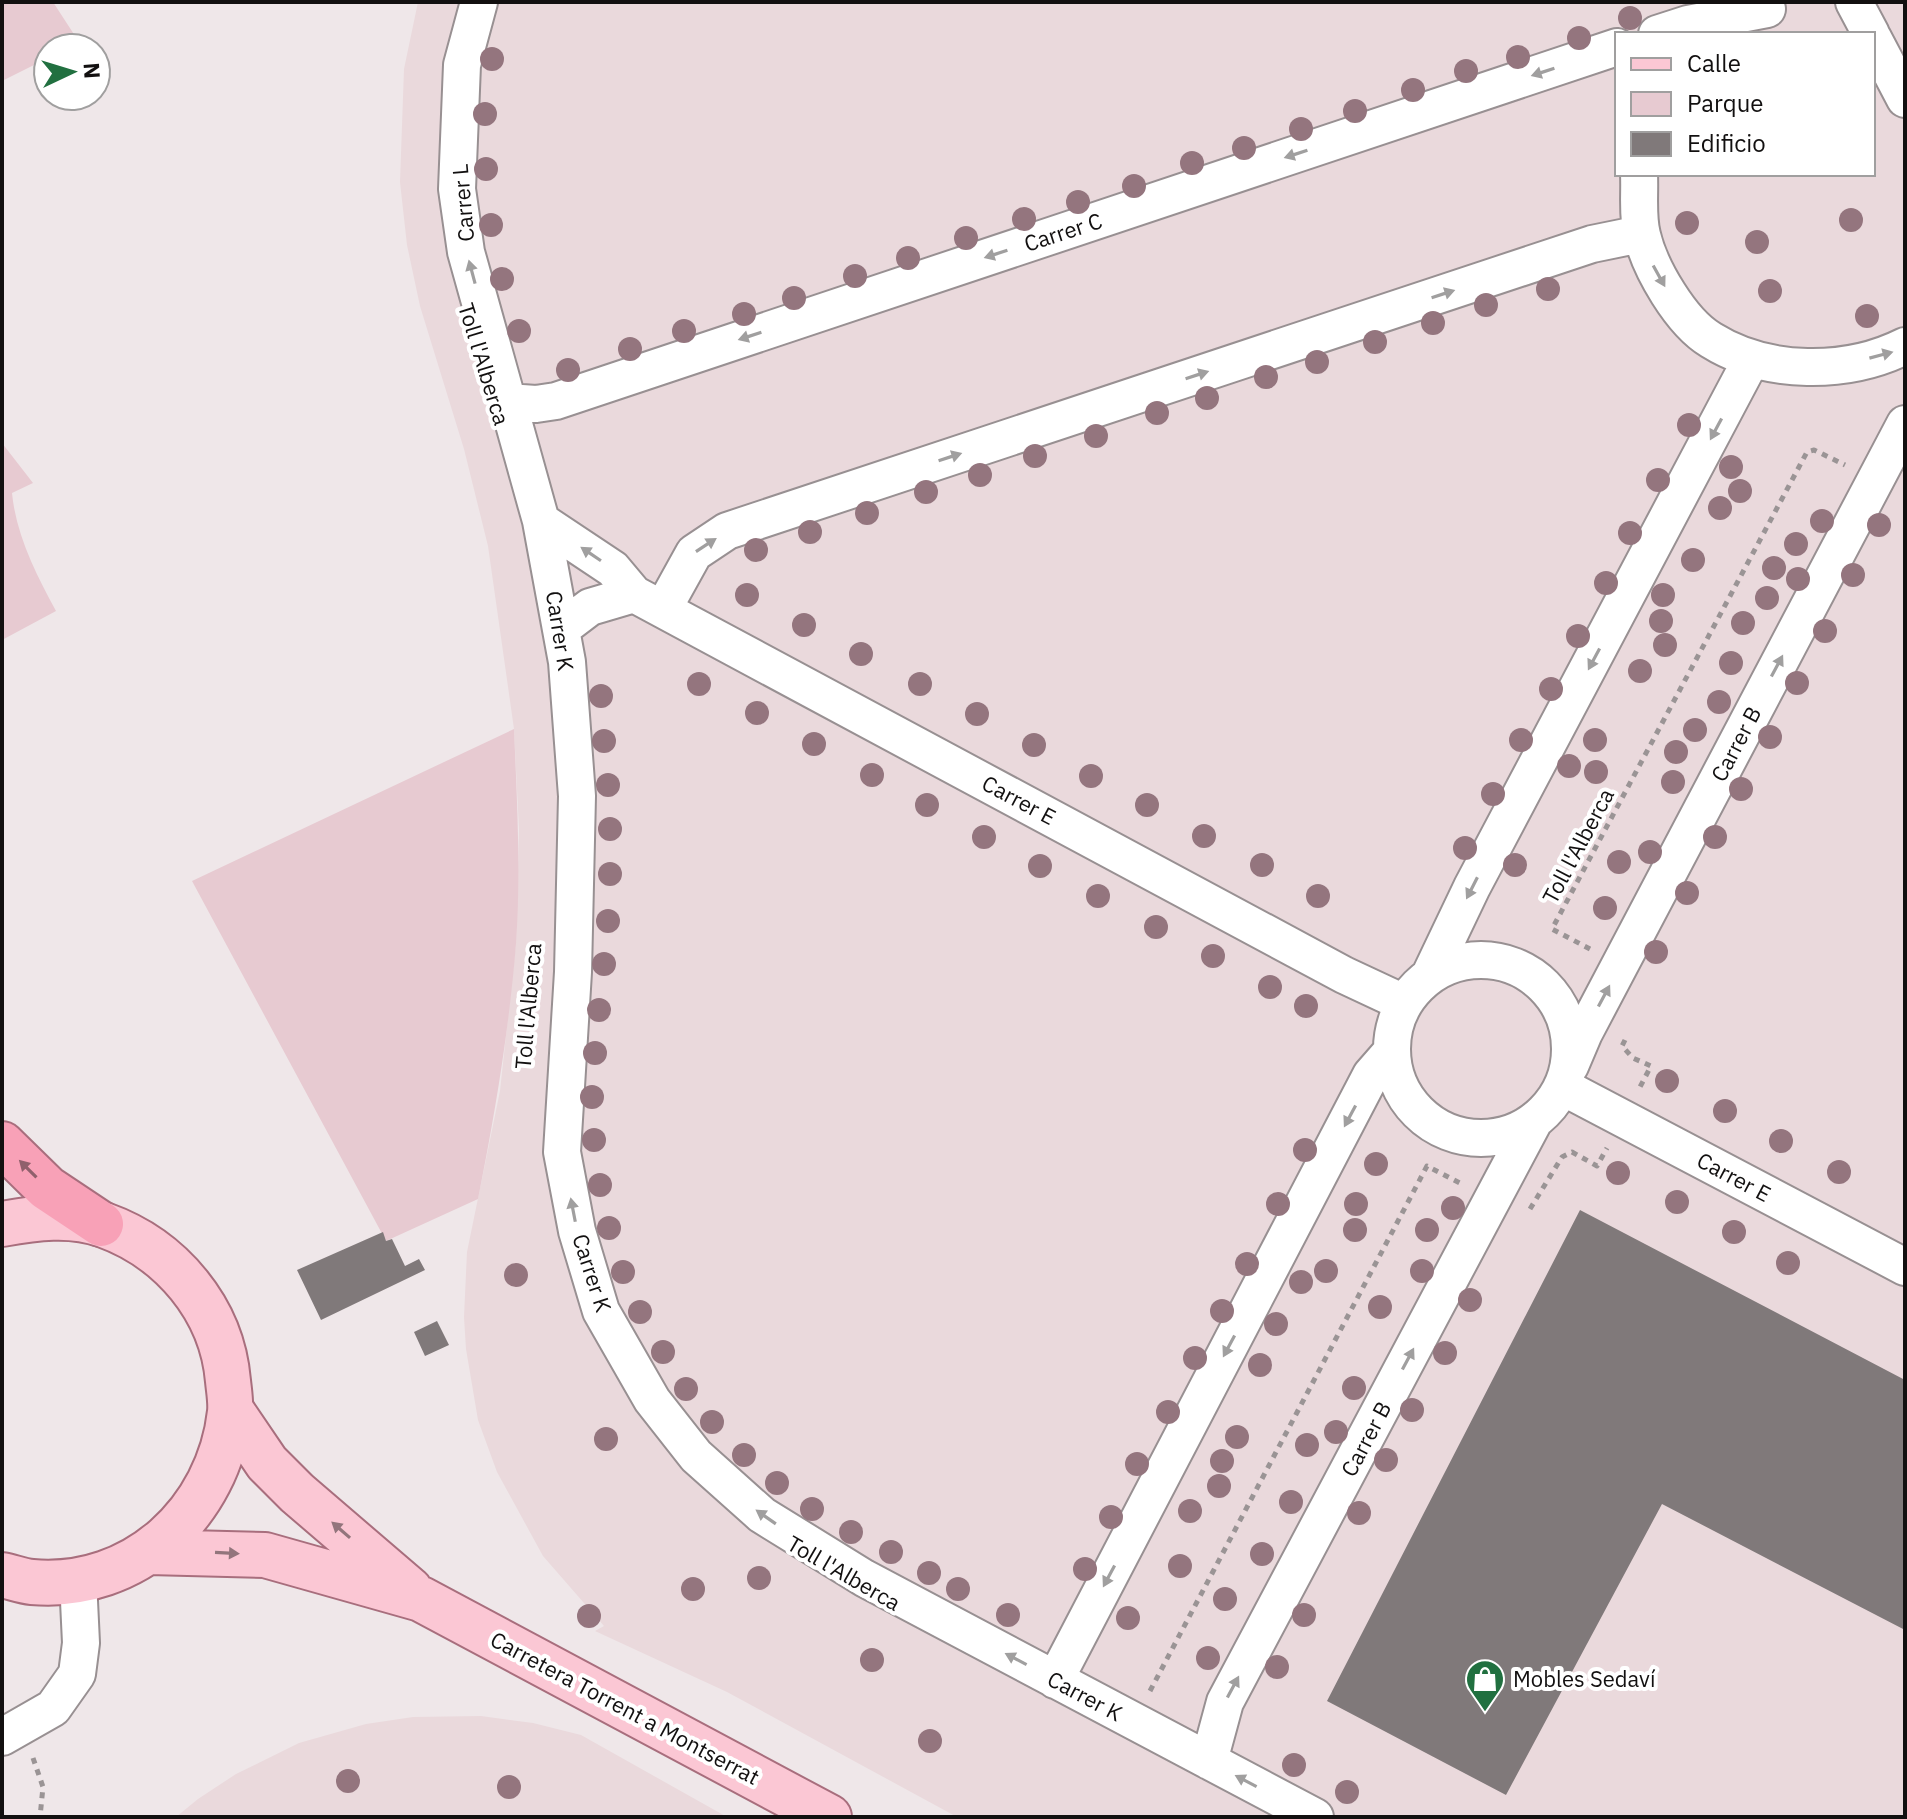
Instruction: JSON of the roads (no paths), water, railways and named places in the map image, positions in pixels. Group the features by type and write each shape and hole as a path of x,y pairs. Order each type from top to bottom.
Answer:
{"highway":[{"path":"2,1144 47,1188 101,1224"}],"main road":[{"path":"2,1224 47,1216 101,1224 145,1245 183,1276 211,1316 227,1361 231,1410 218,1465 191,1514 149,1552 115,1570 78,1580 31,1582 2,1575"},
{"path":"231,1410 267,1463 297,1493 421,1599"},
{"path":"149,1552 265,1555 421,1599"},
{"name":"Carretera Torrent a Montserrat","path":"421,1599 829,1817"}],"street":[{"name":"Carrer L","path":"479,2 462,65 457,189 466,252 507,402"},
{"path":"1854,2 1870,32"},
{"path":"1663,32 1777,6"},
{"path":"1719,32 1777,6"},
{"path":"1875,42 1905,99"},
{"name":"Carrer C","path":"507,402 536,404 556,401 1615,48"},
{"path":"1639,176 1641,234 1652,263 1676,306 1709,339 1751,360 1806,368 1843,365 1893,353 1905,346"},
{"path":"561,629 590,607 649,601 694,553 727,531 1592,244 1641,234"},
{"path":"1430,975 1453,963 1479,959 1506,962 1530,973 1550,991 1564,1014 1571,1039 1566,1076 1550,1106 1534,1121 1509,1134 1482,1139 1455,1134 1429,1122 1410,1103 1397,1078 1392,1051 1394,1026 1404,1003 1430,975 1472,887 1751,360"},
{"name":"Carrer K","path":"507,402 541,521 567,662 577,796 573,972 562,1152 577,1231 601,1311 652,1400 696,1456 762,1515 864,1578 1315,1817"},
{"name":"Carrer B","path":"1566,1076 1621,964 1905,424"},
{"name":"Carrer E","path":"541,521 613,569 649,601 1344,975 1404,1003"},
{"path":"1055,1680 1371,1075 1392,1051"},
{"name":"Carrer E","path":"1566,1076 1622,1119 1905,1267"},
{"name":"Carrer B","path":"1209,1761 1225,1702 1534,1121"},
{"path":"12,1732 53,1708 77,1674 81,1643 78,1580"}],"place":[{"name":"Mobles Sedaví","path":"1485,1713"}]}
